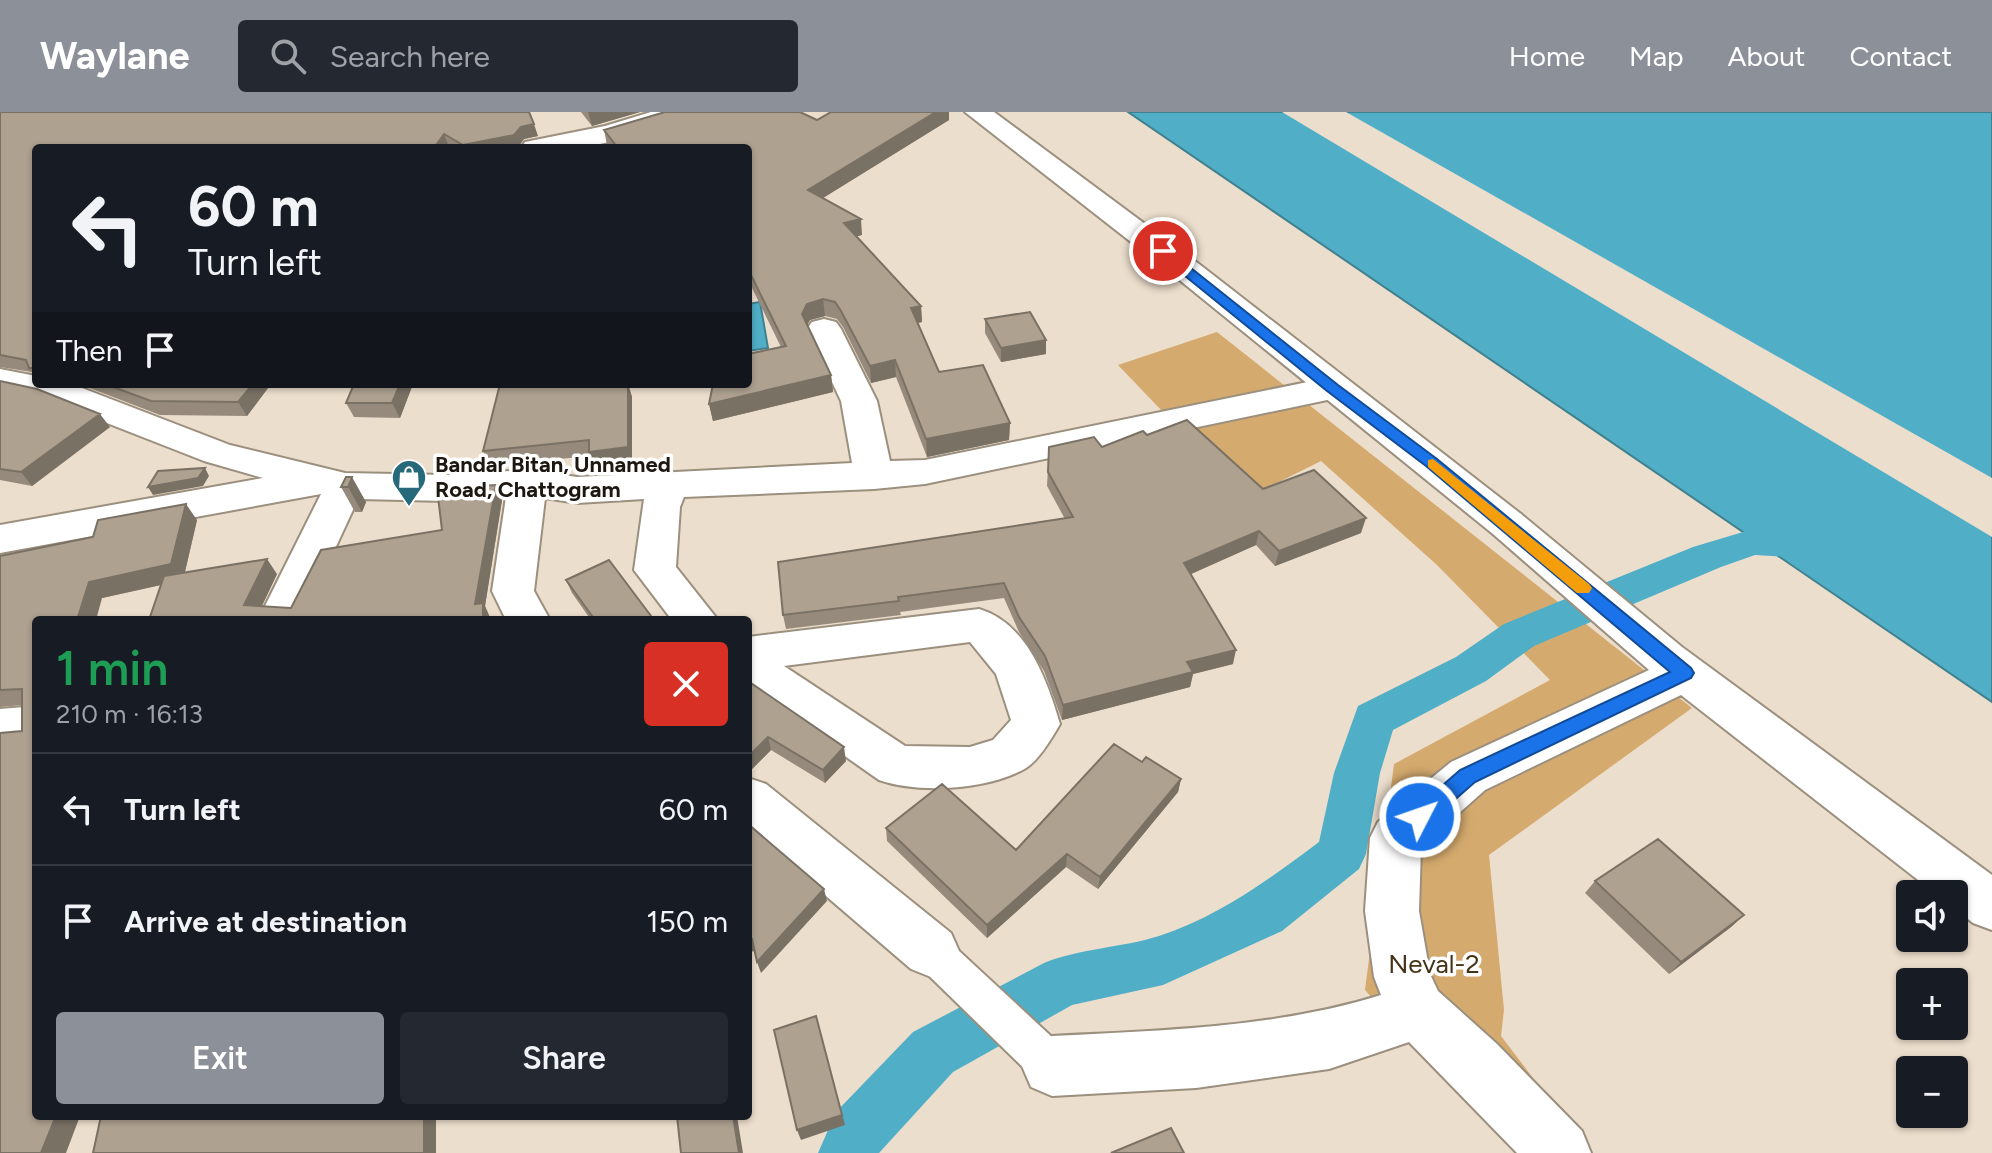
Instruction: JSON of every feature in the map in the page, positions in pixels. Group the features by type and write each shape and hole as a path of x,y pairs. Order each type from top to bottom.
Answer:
{"street":[{"path":"555,144 646,124 673,112"},
{"path":"978,112 1188,271 1507,524 1676,666 1992,906"},
{"path":"824,329 859,401 874,477"},
{"path":"0,379 32,384"},
{"path":"62,388 217,453 331,484"},
{"path":"0,539 331,484 447,488 528,483 577,490 925,472 1332,388"},
{"path":"526,616 513,591 528,483"},
{"path":"282,616 331,484"},
{"path":"669,485 660,507 655,570 693,616"},
{"path":"752,653 979,625 1003,647 1023,677 1036,724 1010,754 970,767 896,766 752,668"},
{"path":"1560,1153 1476,1065 1418,1011 1402,977 1392,911 1396,838 1468,776 1676,666"},
{"path":"0,728 32,725"},
{"path":"752,802 931,951 1052,1066 1196,1058 1329,1040 1418,1011"}],"green space":[{"name":"Neval-2","path":"1217,332 1692,708 1489,855 1504,1010 1501,1036 1590,1153 1484,1091 1448,1083 1365,990 1394,764 1550,680 1437,565 1321,461 1251,496 1184,434 1118,365"}],"water":[{"path":"1128,112 1992,112 1992,702"},
{"path":"760,302 768,348 752,350 752,303"}],"pier":[{"path":"1282,112 1346,112 1992,478 1992,537"}],"building":[{"path":"0,112 529,112 534,124 521,127 514,135 468,144 461,144 444,134 437,144 32,144 32,368 26,360 0,355"},
{"path":"665,112 800,112 817,120 831,112 936,112 808,190 861,219 844,223 921,306 911,308 939,372 983,365 1010,423 926,439 895,360 870,366 835,302 823,299 807,304 802,314 831,375 709,404 712,388 752,388 752,353 786,346 752,277 752,144 615,144 604,130"},
{"path":"1030,312 1046,340 1001,348 985,319"},
{"path":"0,381 37,389 100,414 21,472 0,469"},
{"path":"116,388 250,388 238,402 151,401"},
{"path":"352,388 398,388 392,403 346,403"},
{"path":"499,388 628,388 628,447 589,452 589,440 483,451"},
{"path":"1187,420 1263,489 1314,470 1366,518 1279,551 1259,531 1184,563 1236,650 1187,662 1193,672 1063,705 1045,656 1019,617 1004,583 898,597 899,601 783,615 778,562 1073,517 1048,472 1049,447 1094,437 1102,447 1143,431 1147,435"},
{"path":"205,468 198,478 148,487 158,471"},
{"path":"346,477 352,477 348,487 341,487"},
{"path":"496,485 475,604 483,603 483,616 150,616 164,576 267,559 244,605 291,608 321,550 442,530 437,488"},
{"path":"186,504 171,564 89,582 78,616 32,616 32,1120 54,1120 41,1153 0,1153 0,733 22,731 22,689 0,690 0,556 93,537 98,520"},
{"path":"609,560 651,616 592,616 566,580"},
{"path":"752,684 844,747 823,770 768,737 752,753"},
{"path":"1114,744 1142,762 1146,757 1181,779 1100,877 1067,854 987,925 886,828 942,784 1016,850"},
{"path":"752,827 824,889 757,962 752,939"},
{"path":"1658,839 1744,915 1681,962 1595,881"},
{"path":"816,1016 842,1115 797,1130 774,1030"},
{"path":"100,1120 424,1120 424,1153 93,1153"},
{"path":"677,1120 734,1120 739,1153 681,1153"},
{"path":"1171,1128 1184,1153 1111,1153"}],"waterway":[{"path":"848,1153 857,1133 933,1052 1063,981 1163,960 1264,914 1341,854 1357,773 1374,719 1471,669 1519,635 1707,557 1753,542 1809,545"}],"slow traffic":[{"path":"1433,464 1583,588"}],"place":[{"name":"Bandar Bitan, Unnamed Road, Chattogram","path":"409,508"}],"route":[{"path":"1163,251 1332,388 1432,463 1685,673 1468,776 1420,817"}]}
